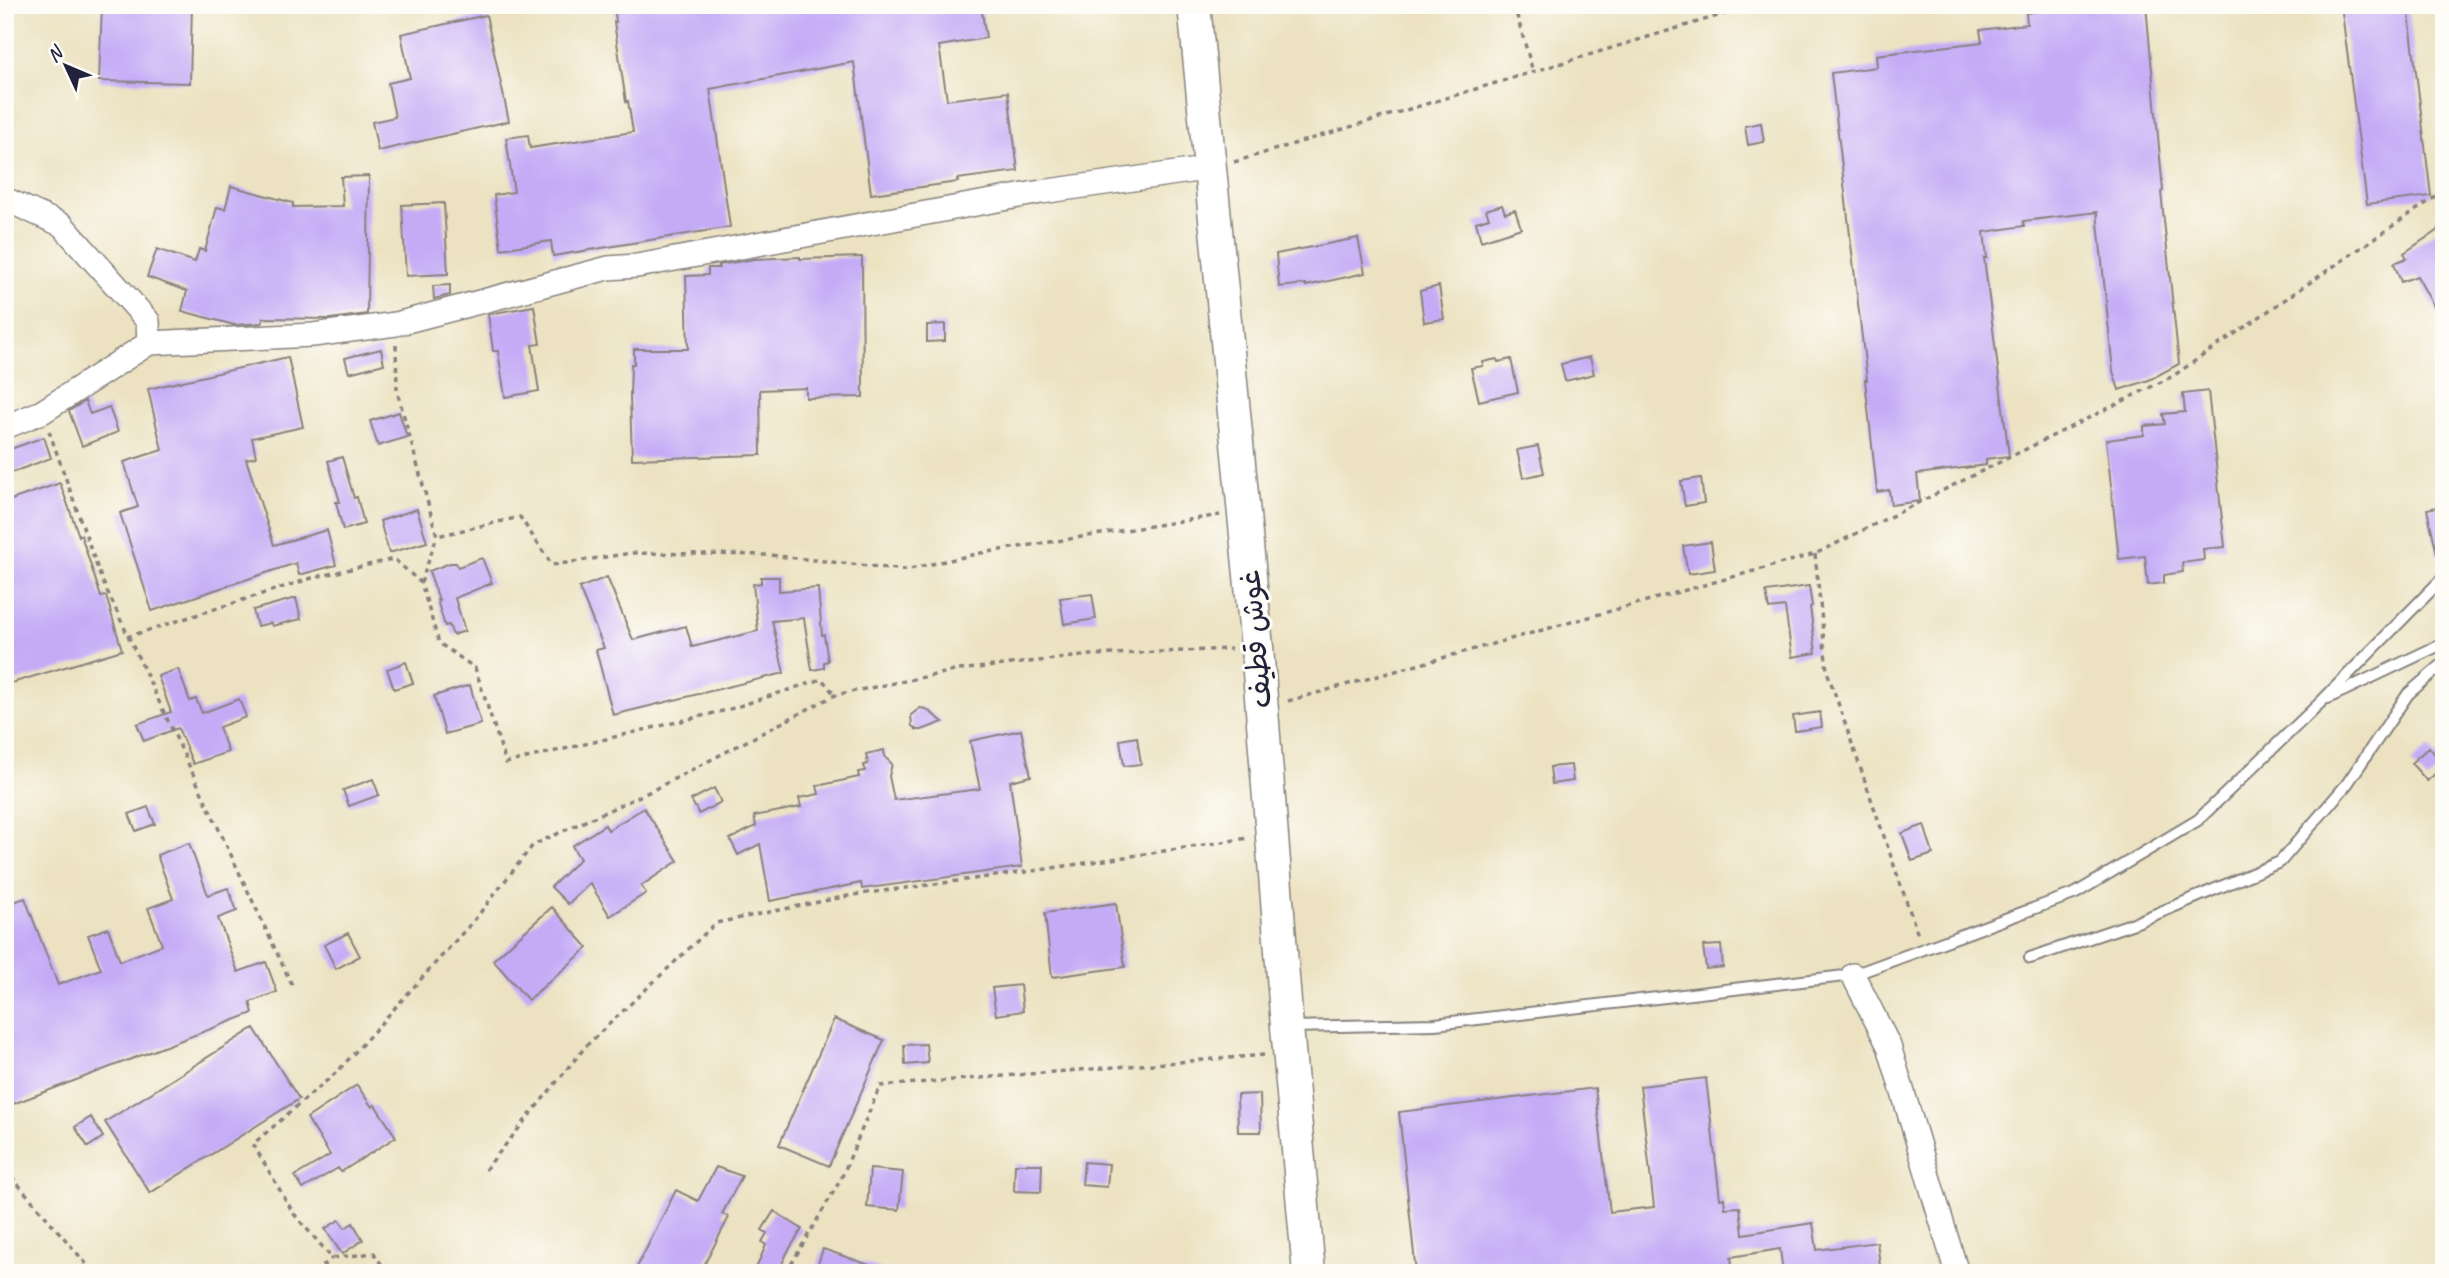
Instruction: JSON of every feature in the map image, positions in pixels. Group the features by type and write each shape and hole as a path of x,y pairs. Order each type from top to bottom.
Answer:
{"main road":[{"name":"غوش قطيف","path":"1194,5 1257,647 1309,1273"}],"street":[{"path":"5,427 42,412 149,343 313,335 396,324 608,268 1041,192 1212,168"},
{"path":"5,199 62,225 81,244 148,321 149,343"},
{"path":"1853,975 1889,1046 1957,1273"}],"lane":[{"path":"1288,1040 1853,975 2076,893 2197,820 2322,701 2444,577"},
{"path":"2322,701 2444,643"},
{"path":"2030,958 2137,922 2280,862 2347,784 2408,694 2444,663"}],"path":[{"path":"1514,5 1533,72"},
{"path":"1212,168 1754,5"},
{"path":"1262,709 1815,554 2173,376 2444,191"},
{"path":"396,324 397,391 437,536 421,583"},
{"path":"42,412 101,579 292,985"},
{"path":"437,536 520,517 552,565 632,553 769,555 905,570 981,552 1243,511"},
{"path":"1815,554 1827,671 1924,951"},
{"path":"127,637 312,578 394,559 421,583 439,643 475,668 506,763 727,710 822,679 835,695"},
{"path":"332,1258 293,1214 253,1144 338,1071 476,918 533,845 653,790 835,695 959,670 1091,655 1257,647"},
{"path":"485,1170 586,1046 716,923 853,895 1040,870 1272,834"},
{"path":"786,1273 841,1179 880,1086 1288,1040"},
{"path":"5,1169 94,1273"},
{"path":"315,1273 332,1258 374,1253 387,1273"}],"building":[{"path":"102,5 192,5 190,83 99,81"},
{"path":"614,5 981,5 986,38 939,46 947,100 1008,92 1018,171 871,194 854,62 710,89 730,227 553,256 551,241 501,249 494,195 514,192 506,138 528,135 530,148 633,132 614,22"},
{"path":"2077,5 2146,5 2161,192 2179,364 2149,380 2119,390 2113,371 2097,212 2023,221 2024,226 1984,232 1987,258 1984,258 2009,456 1986,459 1986,465 1917,474 1920,501 1891,505 1889,490 1877,492 1867,380 1831,73 1877,67 1876,55 1982,42 1980,30 2027,24 2026,13"},
{"path":"2341,5 2408,5 2431,196 2367,204"},
{"path":"486,15 509,121 378,151 372,122 395,117 388,83 410,78 401,34"},
{"path":"1761,123 1764,142 1748,145 1745,126"},
{"path":"369,176 367,314 330,319 263,318 262,323 234,325 182,311 187,291 147,277 157,249 195,262 199,249 205,251 217,207 225,209 231,186 293,203 293,207 343,206 341,177"},
{"path":"444,203 448,274 406,276 402,205"},
{"path":"1502,205 1505,213 1515,210 1521,228 1481,241 1476,222 1489,218 1486,210"},
{"path":"2444,226 2444,325 2417,276 2401,282 2394,263 2407,258 2404,253"},
{"path":"1358,238 1365,273 1306,286 1279,287 1276,254"},
{"path":"862,257 863,397 806,398 806,388 760,390 761,455 632,459 630,396 634,349 688,349 686,276 708,275 708,268 719,268 719,265 754,259"},
{"path":"450,285 450,295 434,299 433,286"},
{"path":"1439,286 1444,319 1424,322 1420,291"},
{"path":"534,306 540,344 532,345 539,391 505,397 498,351 493,351 488,314"},
{"path":"945,324 945,341 927,342 927,325"},
{"path":"381,349 384,364 349,373 345,358"},
{"path":"288,357 303,427 252,438 256,457 246,459 274,545 327,530 336,565 299,575 296,563 152,611 120,513 138,507 124,462 162,450 148,389"},
{"path":"1590,357 1594,374 1565,381 1561,364"},
{"path":"1497,359 1498,362 1511,359 1518,392 1479,401 1471,368"},
{"path":"2208,391 2225,547 2203,549 2204,560 2182,563 2183,572 2164,575 2164,583 2148,585 2145,556 2119,559 2106,440 2144,435 2144,426 2165,424 2163,414 2185,412 2183,394"},
{"path":"85,401 90,414 109,407 118,432 82,446 69,411"},
{"path":"399,412 407,437 378,446 370,421"},
{"path":"44,437 51,458 5,475 5,451"},
{"path":"1538,446 1544,473 1523,478 1517,450"},
{"path":"342,457 364,524 343,530 336,502 340,502 328,461"},
{"path":"1701,478 1704,503 1685,506 1681,481"},
{"path":"60,483 79,536 81,535 101,597 106,596 122,650 5,685 5,502"},
{"path":"2444,506 2444,553 2437,554 2427,509"},
{"path":"417,509 427,542 389,553 380,521"},
{"path":"1711,542 1715,570 1688,574 1683,546"},
{"path":"482,558 492,583 455,598 465,631 453,635 449,625 445,626 429,571 450,563 456,563 458,567"},
{"path":"607,577 633,640 686,626 692,647 758,631 753,584 761,583 761,577 779,577 779,591 818,588 822,635 828,661 824,662 824,668 812,670 804,618 772,621 784,673 613,715 596,650 604,648 579,588"},
{"path":"1809,586 1816,653 1792,657 1785,607 1769,609 1766,592"},
{"path":"1092,594 1096,619 1064,624 1060,598"},
{"path":"296,598 301,619 272,626 271,623 257,626 253,610"},
{"path":"406,662 413,683 394,689 387,669"},
{"path":"178,669 190,701 196,699 202,713 239,699 246,717 219,727 228,752 193,764 178,728 144,741 137,724 171,712 158,676"},
{"path":"470,685 481,724 445,734 434,696"},
{"path":"920,708 926,709 943,722 917,730 912,726 911,715"},
{"path":"1820,712 1822,727 1795,731 1793,716"},
{"path":"1021,730 1031,776 1010,781 1022,867 862,889 861,883 770,901 760,844 738,855 730,839 756,826 754,816 801,807 799,798 819,794 817,786 859,777 858,772 865,771 864,765 868,764 866,754 884,750 885,757 892,764 889,776 894,800 980,789 970,741"},
{"path":"1137,737 1141,764 1124,766 1120,740"},
{"path":"2429,747 2444,766 2427,781 2411,763"},
{"path":"1571,765 1573,781 1552,784 1550,767"},
{"path":"373,779 379,795 349,806 343,790"},
{"path":"714,788 721,802 699,814 691,800"},
{"path":"148,807 155,824 136,831 129,814"},
{"path":"644,808 678,861 641,886 646,893 610,916 590,883 568,904 551,887 580,859 572,846 605,825 608,830"},
{"path":"1924,825 1933,854 1912,861 1902,833"},
{"path":"189,843 208,895 228,888 237,911 218,918 238,972 266,962 277,992 250,1002 253,1013 5,1107 5,905 25,898 58,985 101,969 88,935 108,928 120,961 162,945 148,908 173,899 157,855"},
{"path":"1116,903 1125,967 1052,977 1045,913"},
{"path":"552,907 588,948 528,1000 493,960"},
{"path":"348,933 360,956 336,969 324,945"},
{"path":"1721,945 1723,967 1706,969 1703,946"},
{"path":"1020,985 1023,1011 996,1015 992,988"},
{"path":"834,1019 884,1040 829,1166 779,1145"},
{"path":"254,1028 299,1099 150,1193 105,1122"},
{"path":"926,1044 928,1063 905,1065 904,1045"},
{"path":"1706,1078 1720,1199 1724,1198 1725,1208 1740,1207 1743,1234 1813,1223 1817,1250 1877,1242 1881,1273 1783,1273 1780,1249 1731,1257 1733,1273 1629,1273 1628,1268 1587,1273 1416,1273 1399,1112 1595,1088 1610,1212 1654,1207 1640,1086"},
{"path":"357,1085 372,1107 375,1105 396,1137 341,1172 338,1168 303,1189 295,1176 330,1155 307,1118"},
{"path":"1260,1094 1261,1132 1238,1132 1237,1095"},
{"path":"91,1117 103,1137 88,1147 75,1127"},
{"path":"1084,1162 1109,1164 1107,1187 1082,1185"},
{"path":"1015,1164 1042,1164 1041,1192 1014,1191"},
{"path":"716,1167 742,1176 722,1214 729,1217 700,1273 634,1273 676,1190 698,1201"},
{"path":"870,1169 903,1172 899,1210 867,1207"},
{"path":"774,1211 802,1229 778,1273 754,1273 766,1245 762,1242 767,1233 762,1230"},
{"path":"339,1220 345,1228 353,1223 363,1240 342,1254 325,1229"},
{"path":"823,1249 884,1270 884,1273 815,1273"}]}
